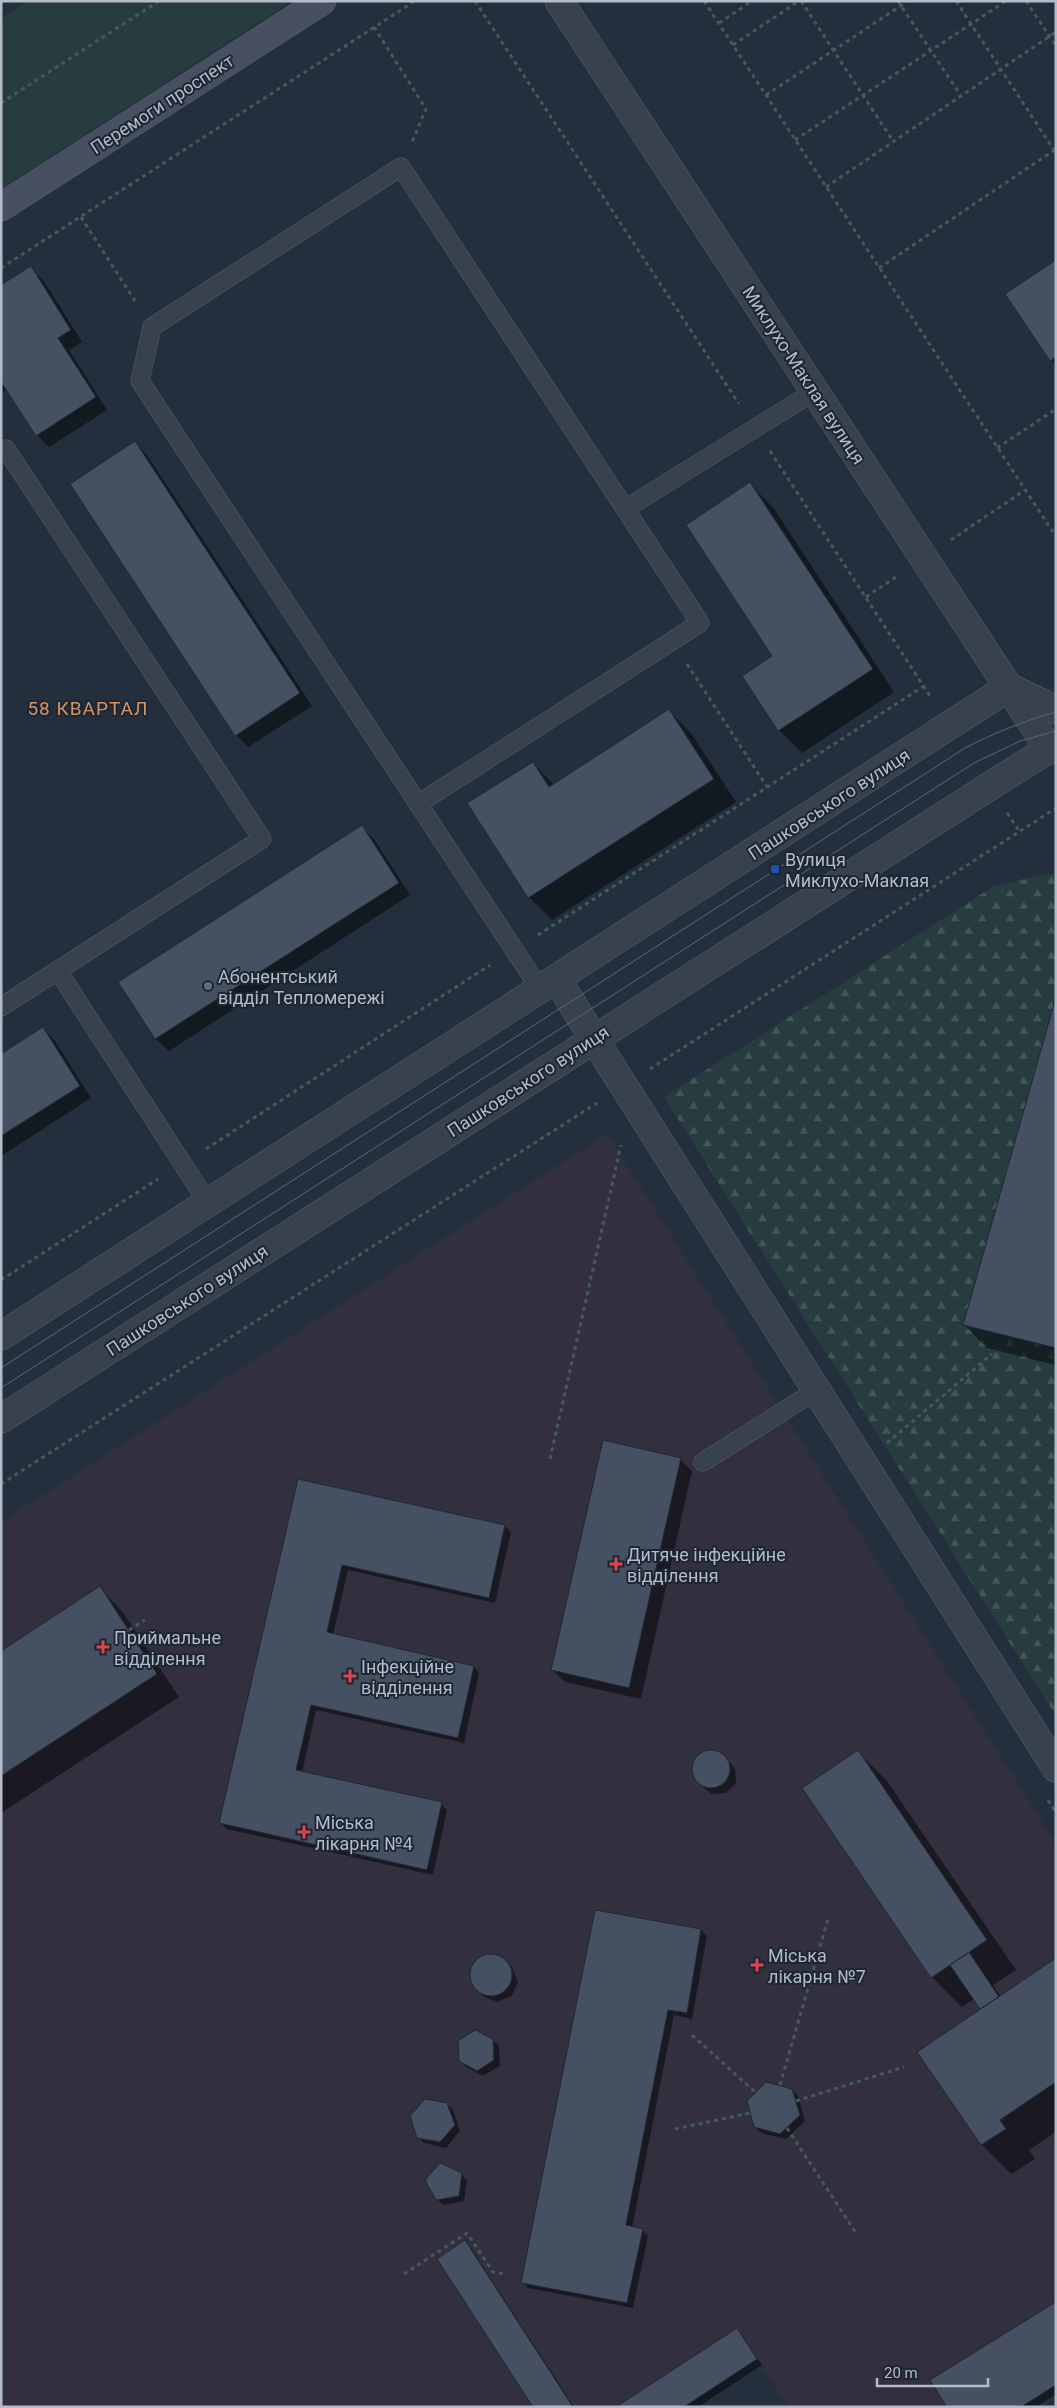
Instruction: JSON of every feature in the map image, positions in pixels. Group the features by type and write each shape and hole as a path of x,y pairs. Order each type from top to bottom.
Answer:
{"main road":[{"name":"Перемоги проспект","path":"1,208 322,1"}],"street":[{"name":"Миклухо-Маклая вулиця","path":"559,1 1009,687 1053,749"},
{"path":"1009,687 1056,710"},
{"name":"Пашковського вулиця","path":"1,1336 1009,687"},
{"name":"Пашковського вулиця","path":"1,1418 594,1039 1053,749"},
{"path":"548,984 594,1039 1056,1768"}],"lane":[{"path":"418,804 700,623 401,168 152,327 140,381 418,804 514,950 548,984"},
{"path":"625,509 815,391"},
{"path":"1,452 6,449 262,839 1,1007"},
{"path":"58,971 208,1203"},
{"path":"703,1462 817,1390"}],"path":[{"path":"1,103 159,1"},
{"path":"1,268 415,1"},
{"path":"1,1280 924,686 474,1"},
{"path":"704,1 1052,532"},
{"path":"719,23 752,1"},
{"path":"733,45 800,1 893,142"},
{"path":"898,1 960,96"},
{"path":"766,95 908,1"},
{"path":"879,268 1055,149 956,1"},
{"path":"795,140 1006,1"},
{"path":"1026,1 1056,46"},
{"path":"374,28 426,109 401,168"},
{"path":"826,187 1056,32"},
{"path":"81,217 152,327"},
{"path":"997,448 1056,409"},
{"path":"672,641 768,787"},
{"path":"1,1484 1056,808"},
{"path":"550,1459 622,1140"},
{"path":"863,1463 992,1354"},
{"path":"129,1630 145,1620"},
{"path":"780,2085 828,1919"},
{"path":"692,2035 756,2092"},
{"path":"796,2101 904,2066"},
{"path":"675,2128 750,2112"},
{"path":"787,2128 856,2233"},
{"path":"404,2274 467,2233 493,2272 505,2274"}],"shaded area":[{"name":"Міська лікарня №4","path":"607,1134 1056,1844 1056,2385 1021,2407 789,2407 757,2359 684,2407 1,2407 1,1522"}],"green space":[{"path":"28,1 292,1 1,189 1,18"},
{"path":"1048,874 1056,874 1056,1716 664,1097 994,886"}],"building":[{"path":"1056,260 1056,357 1050,361 1005,294"},
{"path":"31,266 71,330 58,338 96,397 36,436 1,382 1,285"},
{"path":"135,441 300,693 235,736 70,484"},
{"path":"750,482 873,669 778,731 742,676 772,656 686,525"},
{"path":"669,709 714,779 528,898 467,803 533,762 549,787"},
{"path":"362,825 399,883 155,1039 118,982"},
{"path":"1056,997 1056,1348 963,1325"},
{"path":"43,1027 80,1086 1,1136 1,1054"},
{"path":"603,1440 681,1458 629,1688 551,1670"},
{"path":"298,1479 505,1525 489,1598 342,1565 327,1632 474,1666 458,1738 311,1705 296,1770 442,1802 427,1870 219,1823"},
{"path":"100,1586 157,1674 1,1776 1,1651"},
{"path":"711,1750 725,1755 730,1769 725,1783 711,1788 697,1783 692,1769 697,1755"},
{"path":"858,1750 987,1940 931,1978 802,1788"},
{"path":"595,1910 701,1929 687,2013 668,2010 626,2225 643,2229 627,2303 521,2283"},
{"path":"969,1952 999,1997 980,2009 950,1965"},
{"path":"487,1954 495,1954 506,1960 512,1975 506,1990 495,1996 487,1996 476,1990 470,1979 470,1971 476,1960"},
{"path":"1056,1958 1056,2082 1000,2120 1006,2129 981,2145 917,2052"},
{"path":"475,2030 493,2039 494,2060 477,2071 459,2061 458,2041"},
{"path":"766,2082 792,2089 800,2115 780,2134 754,2127 747,2101"},
{"path":"425,2099 447,2103 455,2125 440,2142 417,2138 410,2116"},
{"path":"440,2163 462,2173 459,2196 436,2200 425,2180"},
{"path":"465,2240 573,2407 533,2407 437,2259"},
{"path":"1054,2303 1056,2306 1056,2385 1021,2407 947,2407 930,2380"},
{"path":"737,2328 757,2359 684,2407 616,2407"}],"tram line":[{"path":"1,1368 965,748 1009,728 1056,712"},
{"path":"1,1388 974,763 1020,741 1056,731"}],"place":[{"name":"Вулиця Миклухо-Маклая","path":"775,869"},
{"name":"Абонентський відділ Тепломережі","path":"208,986"},
{"name":"Дитяче інфекційне відділення","path":"616,1564"},
{"name":"Приймальне відділення","path":"103,1647"},
{"name":"Інфекційне відділення","path":"350,1676"},
{"name":"Міська лікарня №4","path":"304,1832"},
{"name":"Міська лікарня №7","path":"757,1965"}],"district":[{"name":"58 КВАРТАЛ","path":"88,708"}]}
